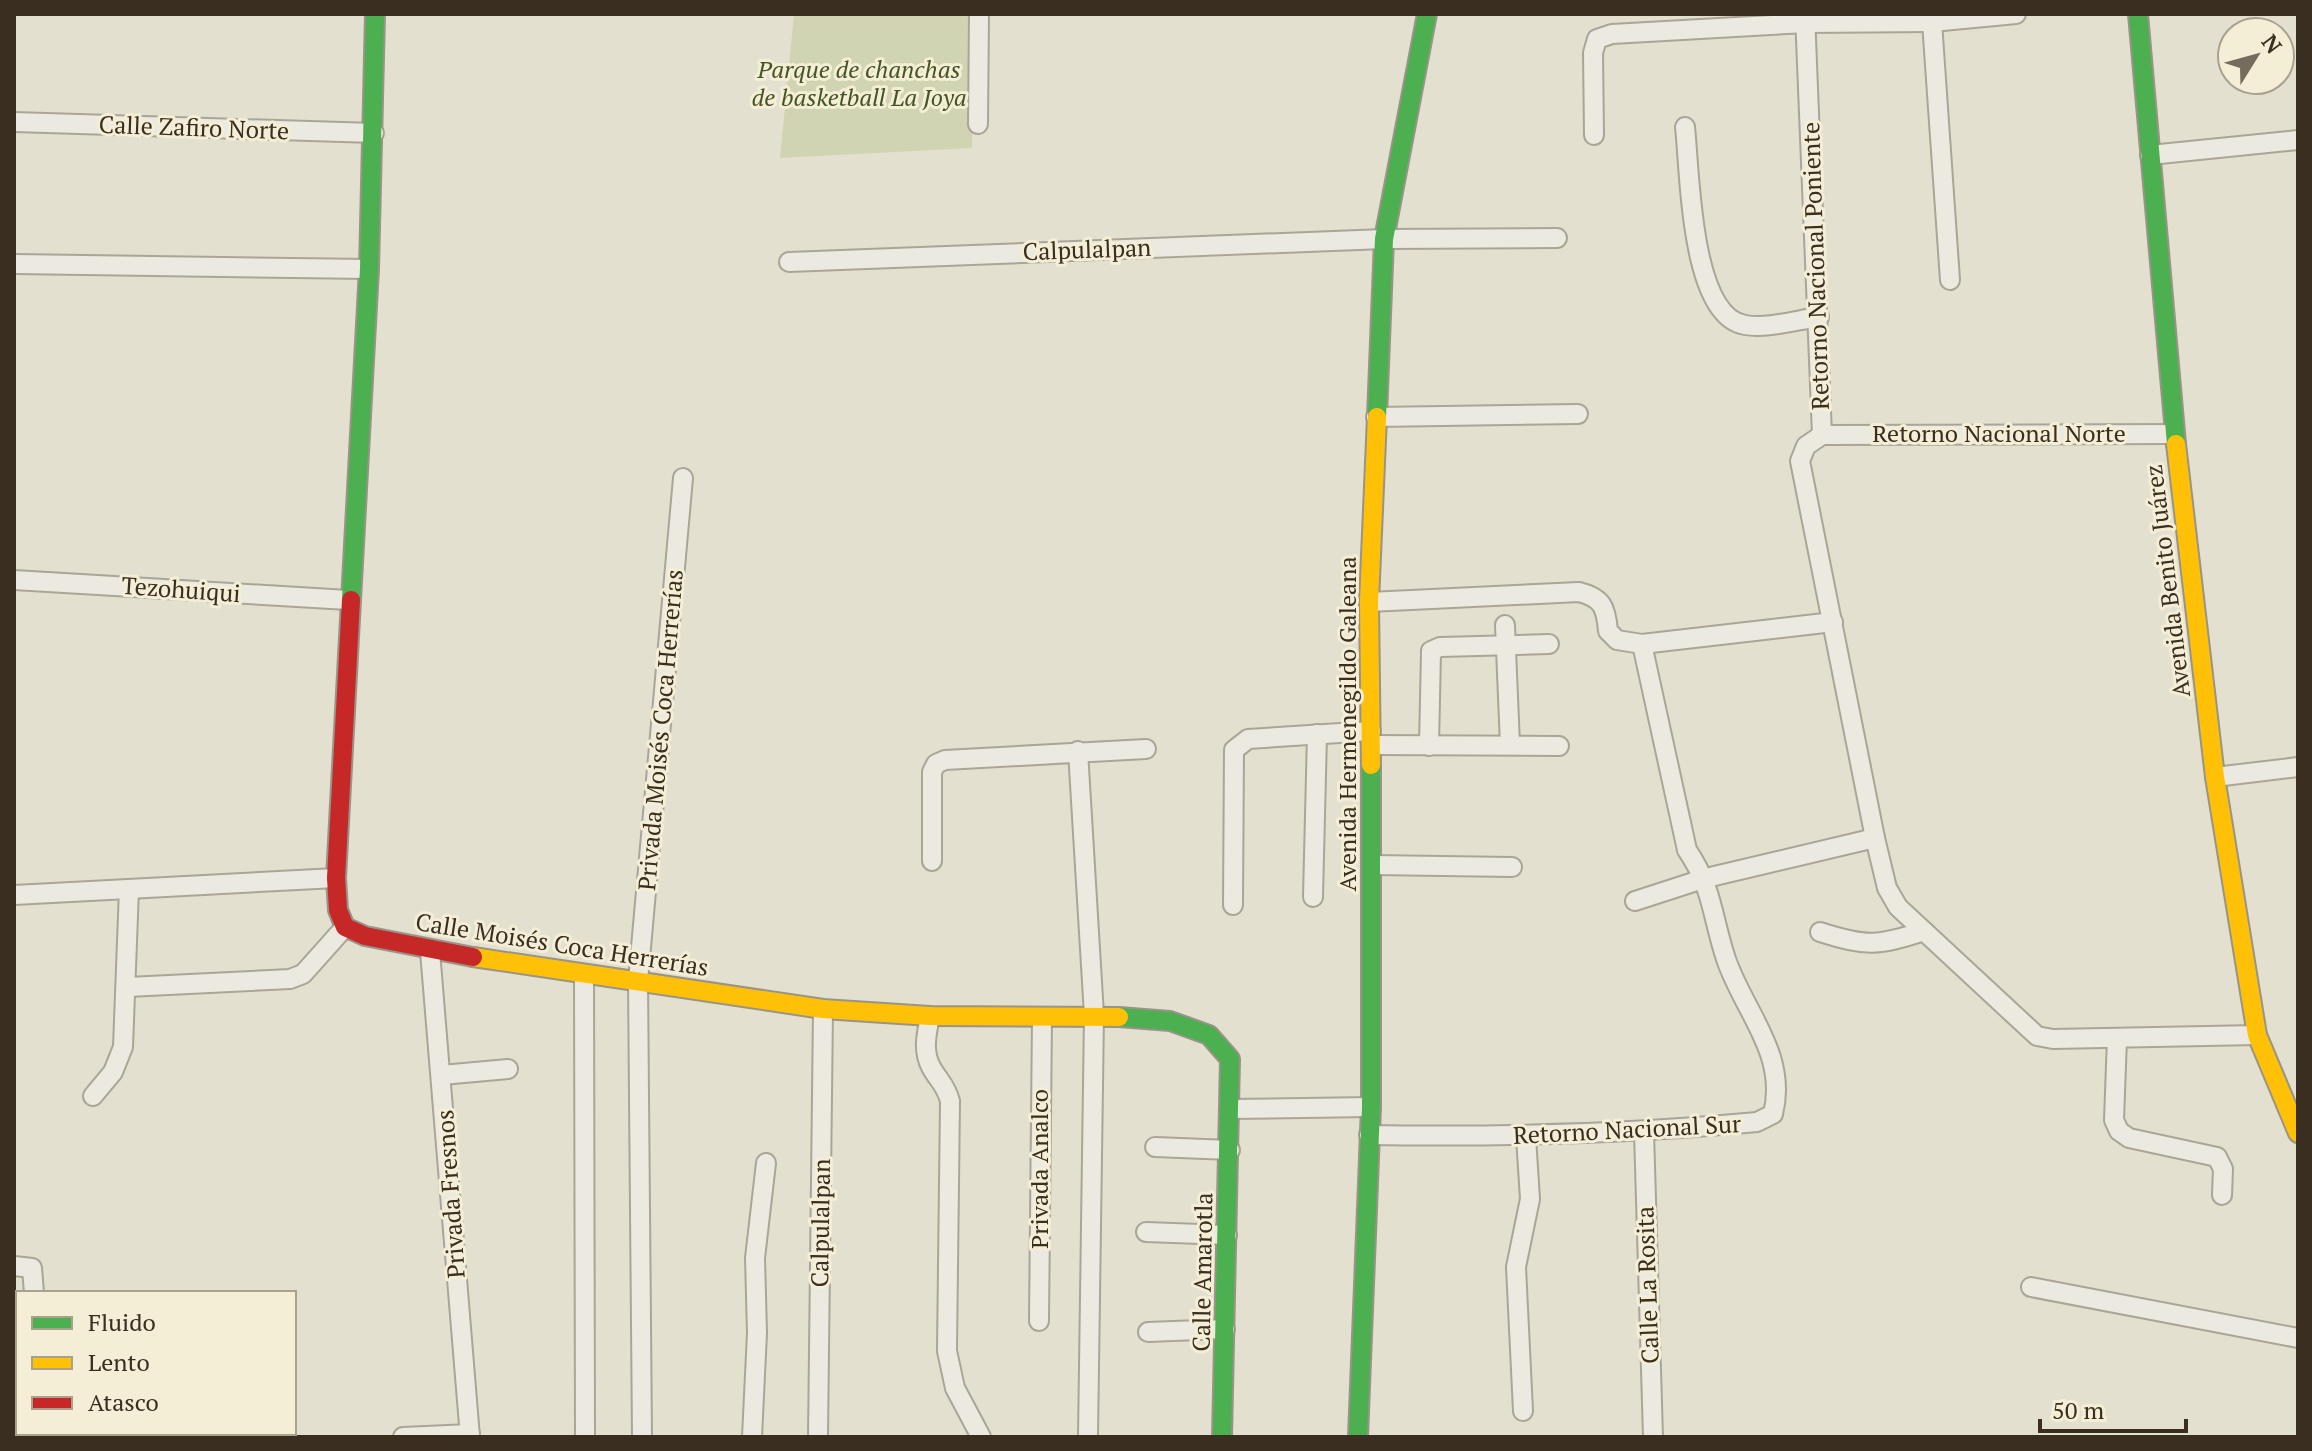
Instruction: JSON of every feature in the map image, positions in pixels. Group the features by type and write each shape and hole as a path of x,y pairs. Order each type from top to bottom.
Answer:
{"street":[{"path":"128,987 290,979 303,974 345,927 338,910 336,878 348,600 369,269 375,14"},
{"path":"978,124 979,14"},
{"name":"Avenida Hermenegildo Galeana","path":"1358,1437 1371,1107 1373,865 1369,602 1384,239 1427,14"},
{"path":"1594,135 1593,53 1597,39 1612,34 1805,19 1932,22 2016,14"},
{"name":"Avenida Benito Juárez","path":"2138,14 2175,434 2215,777 2257,1035 2298,1133"},
{"name":"Retorno Nacional Poniente","path":"1805,19 1822,435 1806,446 1800,461 1887,888 1898,907 2037,1036 2257,1035"},
{"path":"1932,22 1950,280"},
{"name":"Calle Zafiro Norte","path":"14,122 374,133"},
{"path":"1685,127 1702,273 1716,303 1729,319 1746,326 1819,317"},
{"path":"2150,155 2298,140"},
{"name":"Calpulalpan","path":"789,262 1384,239 1557,238"},
{"path":"14,264 369,269"},
{"path":"1376,417 1578,414"},
{"name":"Retorno Nacional Norte","path":"1822,435 2175,434"},
{"name":"Privada Moisés Coca Herrerías","path":"642,1437 638,981 683,478"},
{"name":"Tezohuiqui","path":"14,580 348,600"},
{"path":"1369,602 1579,592 1596,596 1606,609 1608,631 1617,640 1642,644 1833,622"},
{"path":"1505,625 1510,745"},
{"path":"1429,746 1431,651 1440,647 1549,644"},
{"name":"Retorno Nacional Sur","path":"1369,1135 1526,1137 1644,1132 1757,1122 1773,1114 1778,1094 1762,1027 1726,960 1706,878 1687,850 1642,644"},
{"path":"1313,897 1317,734"},
{"path":"1233,905 1234,750 1248,739 1317,734 1429,746 1559,746"},
{"path":"932,861 932,772 936,764 945,760 1146,749"},
{"path":"1078,751 1094,1015 1088,1437"},
{"path":"2215,777 2298,767"},
{"path":"1635,901 1706,878 1875,838"},
{"path":"1373,865 1512,867"},
{"path":"14,910 20,894 336,878"},
{"path":"93,1096 113,1072 123,1047 128,987 129,889"},
{"name":"Calle Moisés Coca Herrerías","path":"345,927 365,936 430,951 823,1009 930,1016 1094,1015 1170,1021 1209,1035 1230,1059 1230,1109"},
{"path":"1820,932 1853,943 1882,945 1924,931"},
{"name":"Privada Fresnos","path":"430,951 470,1436"},
{"path":"584,974 585,1437"},
{"name":"Calpulalpan","path":"818,1437 823,1009"},
{"path":"930,1016 925,1050 932,1069 946,1084 950,1101 947,1351 955,1388 981,1437"},
{"name":"Privada Analco","path":"1039,1321 1042,1017"},
{"path":"2117,1038 2114,1120 2119,1131 2129,1138 2217,1157 2223,1169 2222,1195"},
{"path":"442,1075 508,1069"},
{"path":"1230,1109 1371,1107"},
{"name":"Calle Amarotla","path":"1222,1437 1230,1109"},
{"name":"Calle La Rosita","path":"1644,1132 1653,1437"},
{"path":"1523,1411 1516,1267 1530,1199 1526,1137"},
{"path":"1155,1147 1230,1150"},
{"path":"752,1437 757,1333 755,1258 766,1163"},
{"path":"1146,1232 1227,1235"},
{"path":"14,1266 32,1268 34,1291"},
{"path":"2031,1287 2298,1338"},
{"path":"1148,1332 1225,1329"},
{"path":"406,1437 470,1436"}],"green space":[{"name":"Parque de chanchas de basketball La Joya","path":"794,14 975,14 972,148 780,158"}],"traffic: fast":[{"path":"351,600 369,269 375,14"},
{"path":"1377,417 1384,239 1427,14"},
{"path":"2138,14 2176,444"},
{"path":"1358,1437 1371,1107 1371,765"},
{"path":"1119,1017 1170,1021 1209,1035 1230,1059 1222,1437"}],"traffic: slow":[{"path":"1371,765 1369,602 1377,417"},
{"path":"2176,444 2215,777 2257,1035 2298,1133"},
{"path":"473,957 823,1009 930,1016 1119,1017"}],"traffic: jam":[{"path":"351,600 336,878 338,910 345,927 365,936 473,957"}]}
